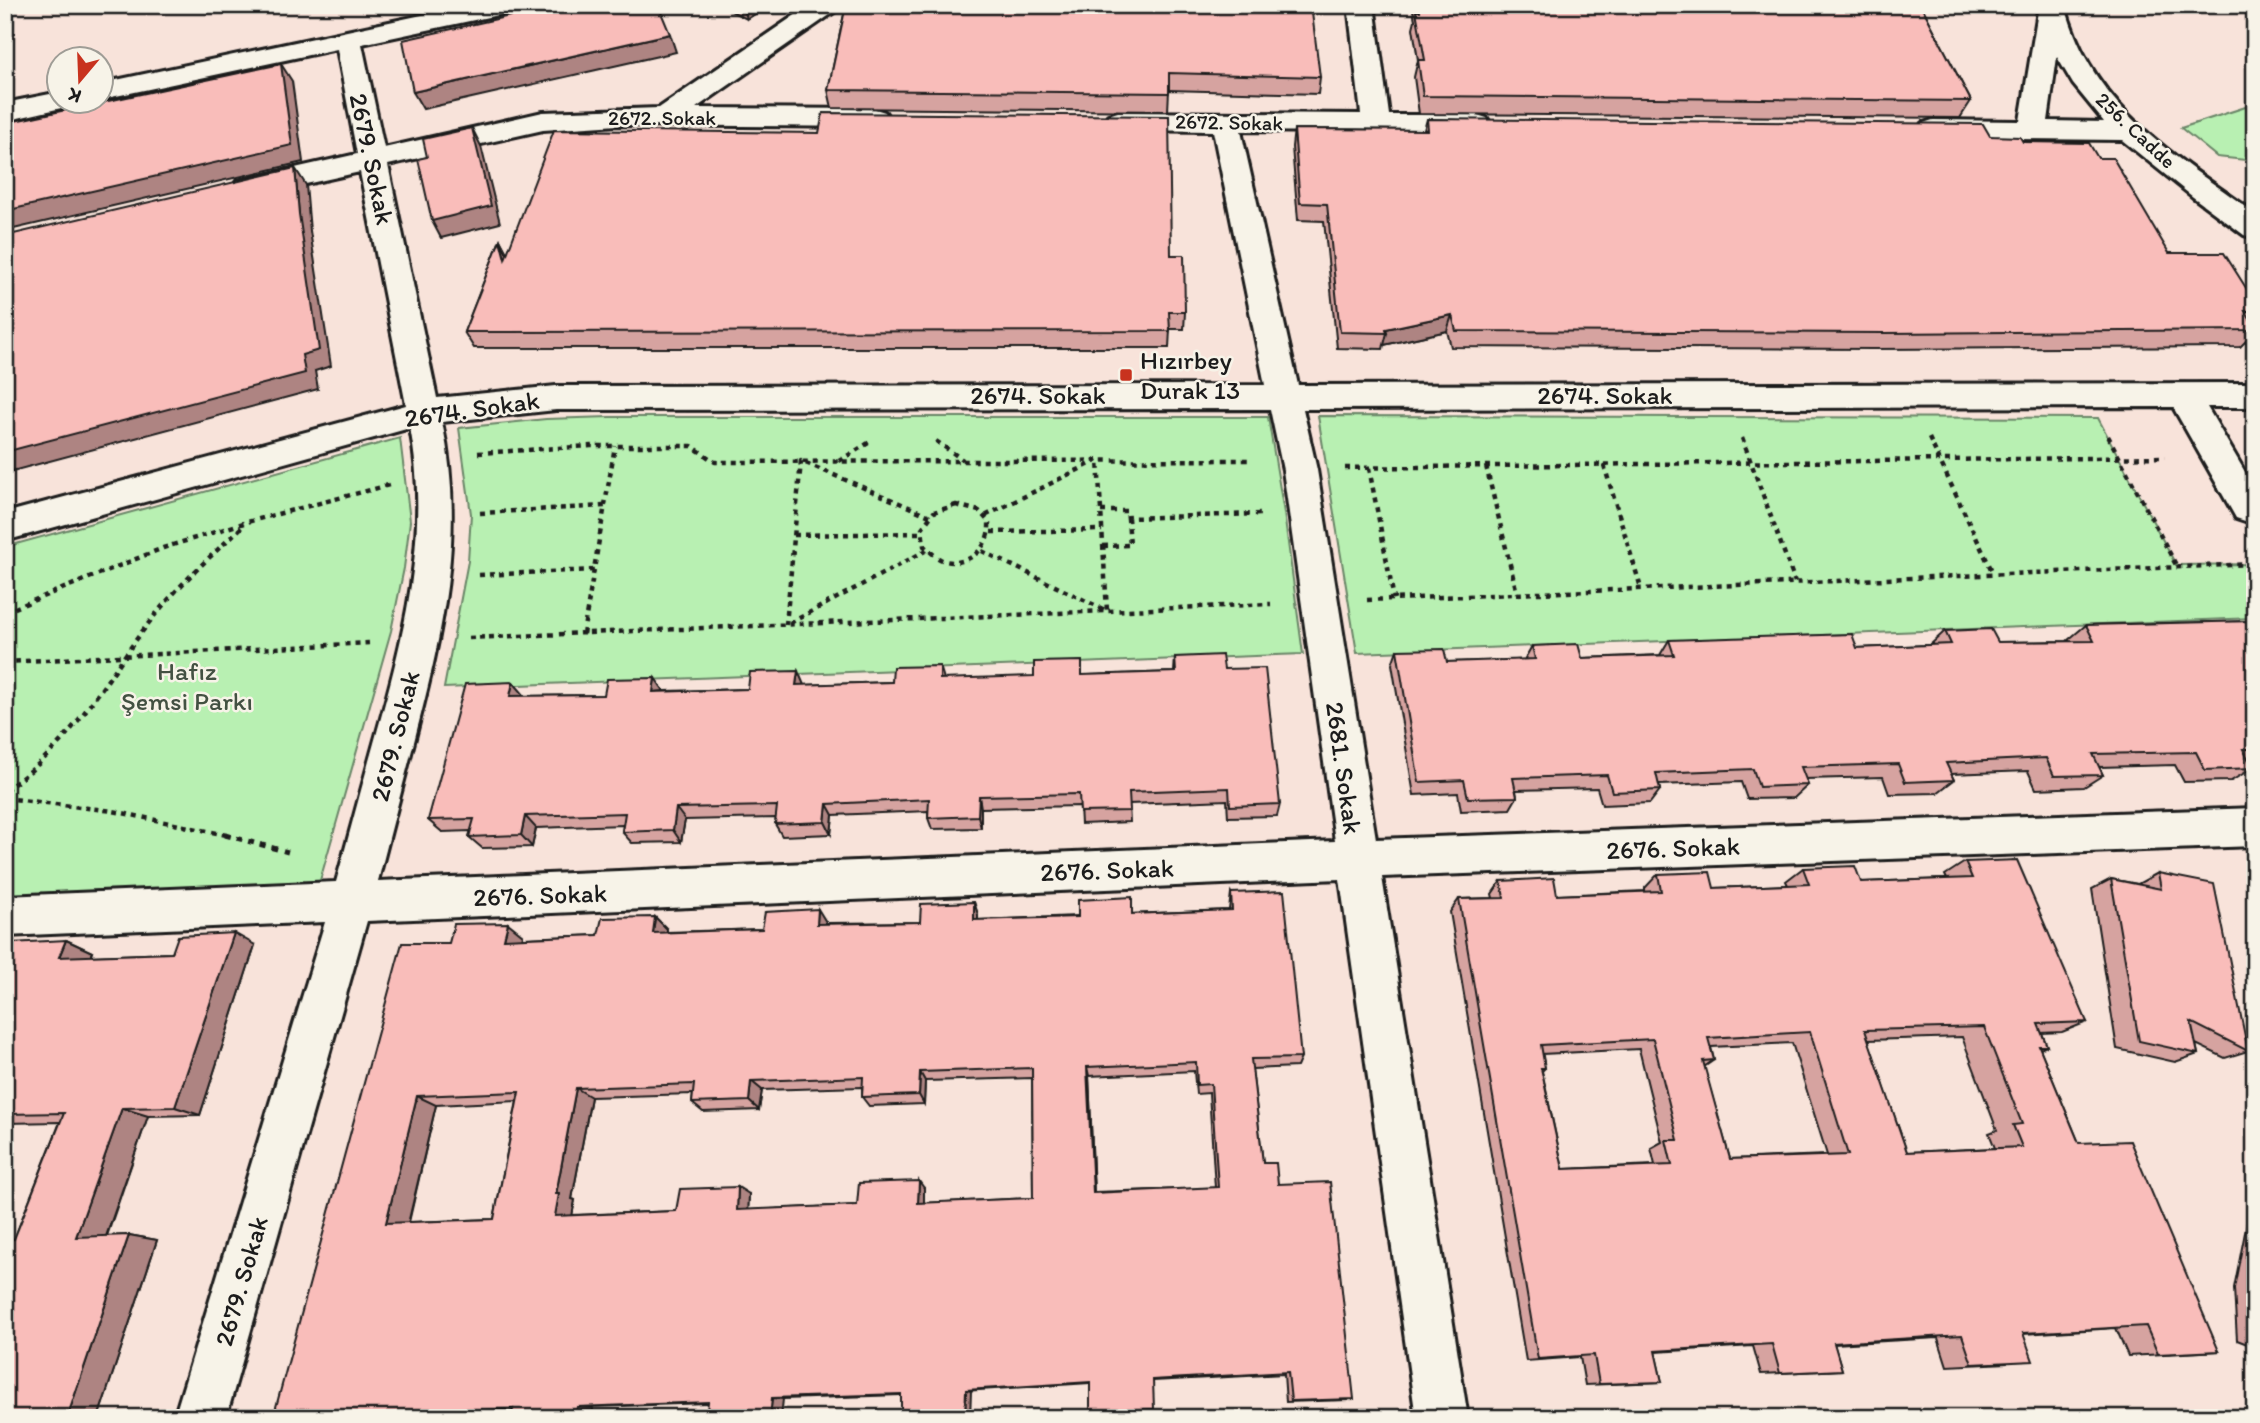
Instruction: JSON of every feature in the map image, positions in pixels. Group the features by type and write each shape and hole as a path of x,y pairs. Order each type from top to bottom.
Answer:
{"street":[{"path":"116,89 507,5"},
{"path":"666,116 828,5"},
{"path":"1361,5 1376,123"},
{"path":"2033,130 2051,5"},
{"name":"256. Cadde","path":"2051,5 2067,52 2082,78 2104,106 2130,131 2255,228"},
{"name":"2679. Sokak","path":"200,1418 352,903 420,640 434,575 438,500 425,412 348,40"},
{"path":"5,112 46,103"},
{"name":"2672. Sokak","path":"223,193 542,121 581,117 666,116 904,119"},
{"name":"2672. Sokak","path":"1086,121 1501,125"},
{"name":"2681. Sokak","path":"1225,122 1298,460 1442,1418"},
{"path":"1902,128 2130,131"},
{"path":"2183,395 2248,508"},
{"name":"2674. Sokak","path":"5,527 425,412 530,400 617,396 2255,396"},
{"name":"2676. Sokak","path":"5,916 1358,859 2255,827"},
{"name":"2676. Sokak","path":"2209,829 2255,848"}],"path":[{"path":"1739,428 1795,582"},
{"path":"1925,428 1993,573"},
{"path":"2104,428 2176,565"},
{"path":"839,461 867,442 878,439"},
{"path":"933,439 964,461"},
{"path":"475,454 615,446 692,446 715,462 1298,460"},
{"path":"583,634 615,446"},
{"path":"1337,468 2218,456"},
{"path":"1098,460 1107,611"},
{"path":"985,516 1098,460"},
{"path":"801,461 930,516"},
{"path":"786,625 801,461"},
{"path":"1604,465 1641,588"},
{"path":"1486,466 1517,593"},
{"path":"1369,468 1394,599"},
{"path":"5,612 70,583 161,548 393,484"},
{"path":"956,505 978,510 985,516 991,532 989,543 982,551 961,561 950,561 927,550 921,533 930,516 956,505"},
{"path":"471,514 605,506"},
{"path":"1101,511 1127,511 1130,545 1103,546"},
{"path":"1128,518 1306,513"},
{"path":"5,790 24,779 50,757 74,730 125,656 172,595 249,522"},
{"path":"991,532 1102,530"},
{"path":"794,535 921,533"},
{"path":"786,625 927,550"},
{"path":"982,551 1107,611"},
{"path":"5,662 420,640 2176,565 2255,564"},
{"path":"467,576 594,570"},
{"path":"5,798 90,805 148,815 299,855"}],"green space":[{"path":"2255,104 2255,161 2217,157 2181,128"},
{"path":"1318,416 2098,418 2176,565 2255,564 2255,618 1357,653"},
{"path":"1268,417 1303,654 444,688 468,561 471,514 459,428 546,419"},
{"name":"Hafız Şemsi Parkı","path":"400,438 410,521 404,568 391,631 319,884 5,896 5,547"}],"building":[{"path":"559,5 658,5 670,34 413,92 403,40"},
{"path":"846,5 1311,5 1320,77 1169,73 1169,93 828,90"},
{"path":"1419,5 1921,5 1971,101 1423,96 1418,60 1425,60 1416,11 1420,11"},
{"path":"281,64 292,145 5,211 5,123 46,114 116,116 116,99"},
{"path":"823,113 1169,116 1171,255 1184,255 1185,312 1169,312 1170,331 464,332 500,240 505,259 554,130 819,133"},
{"path":"1427,119 1983,124 1990,136 2020,137 2023,142 2089,143 2098,158 2113,158 2169,253 2224,253 2255,302 2255,311 2245,311 2255,330 1885,333 1456,331 1452,315 1386,329 1387,333 1340,332 1327,204 1300,203 1294,129 1428,130"},
{"path":"472,128 491,206 432,221 418,159 427,157 423,139"},
{"path":"295,168 319,350 302,355 305,373 5,452 5,236"},
{"path":"2255,621 2255,749 2243,749 2253,768 2205,770 2196,752 2093,754 2103,775 2054,776 2046,758 1946,763 1954,780 1905,782 1898,764 1801,767 1808,785 1759,787 1753,769 1656,773 1660,790 1612,792 1607,775 1513,778 1517,797 1468,798 1464,780 1419,782 1397,650 1444,649 1447,662 1535,659 1532,646 1578,644 1582,658 1674,655 1669,640 1852,634 1857,648 1951,644 1945,631 1991,629 1998,642 2094,641 2086,625"},
{"path":"1222,655 1224,669 1265,668 1280,804 1230,806 1229,788 1129,792 1130,811 1080,812 1079,794 979,796 978,816 928,818 929,799 827,804 825,822 775,824 777,806 676,808 673,830 622,832 625,813 525,816 521,835 469,837 474,819 428,820 465,684 513,682 510,696 604,695 607,679 655,678 653,692 748,689 750,672 798,671 796,685 892,682 893,667 940,666 940,679 1034,676 1034,662 1082,661 1082,675 1176,672 1175,657"},
{"path":"2017,860 2087,1022 2038,1024 2047,1046 2039,1046 2079,1143 2130,1141 2219,1351 2158,1354 2146,1326 2023,1333 2033,1361 1972,1364 1962,1335 1834,1343 1842,1370 1780,1373 1772,1344 1655,1351 1662,1382 1599,1384 1594,1355 1538,1359 1459,899 1504,898 1501,881 1554,878 1557,895 1661,891 1658,874 1710,872 1714,888 1809,884 1803,868 1855,866 1861,882 1972,878 1965,862","holes":["1984,1027 2022,1124 2013,1125 2022,1147 1907,1152 1865,1030","1810,1032 1848,1155 1730,1159 1703,1061 1714,1060 1708,1038","1653,1039 1678,1140 1666,1140 1672,1165 1563,1169 1541,1068 1545,1068 1541,1045"]},
{"path":"2158,873 2214,884 2248,1051 2191,1022 2198,1054 2139,1041 2111,879 2161,889"},
{"path":"1284,891 1301,1058 1251,1059 1263,1163 1276,1163 1278,1184 1330,1182 1354,1399 1291,1401 1288,1372 1153,1380 1154,1409 1090,1412 1090,1382 966,1390 965,1418 901,1418 901,1394 772,1398 770,1418 706,1418 708,1402 577,1407 575,1418 511,1418 513,1409 396,1413 395,1418 273,1418 402,943 449,943 454,924 508,923 504,939 598,935 602,918 655,917 653,933 762,929 765,912 818,909 817,924 920,922 921,904 974,902 974,920 1078,917 1078,900 1132,897 1132,914 1232,910 1231,893","holes":["1196,1062 1197,1085 1211,1084 1218,1187 1093,1193 1087,1067","1032,1068 1033,1198 918,1203 919,1181 859,1183 857,1205 737,1210 738,1187 680,1189 676,1211 555,1216 559,1194 556,1194 576,1088 694,1084 692,1103 749,1101 751,1081 863,1077 862,1097 919,1095 920,1072","519,1092 494,1219 386,1223 417,1096"]},
{"path":"234,933 175,1107 122,1108 76,1237 129,1235 67,1418 5,1418 5,1240 14,1239 64,1113 5,1114 5,956 11,943 66,940 59,957 172,953 178,936"}],"place":[{"name":"Hızırbey Durak 13","path":"1126,375"}]}
